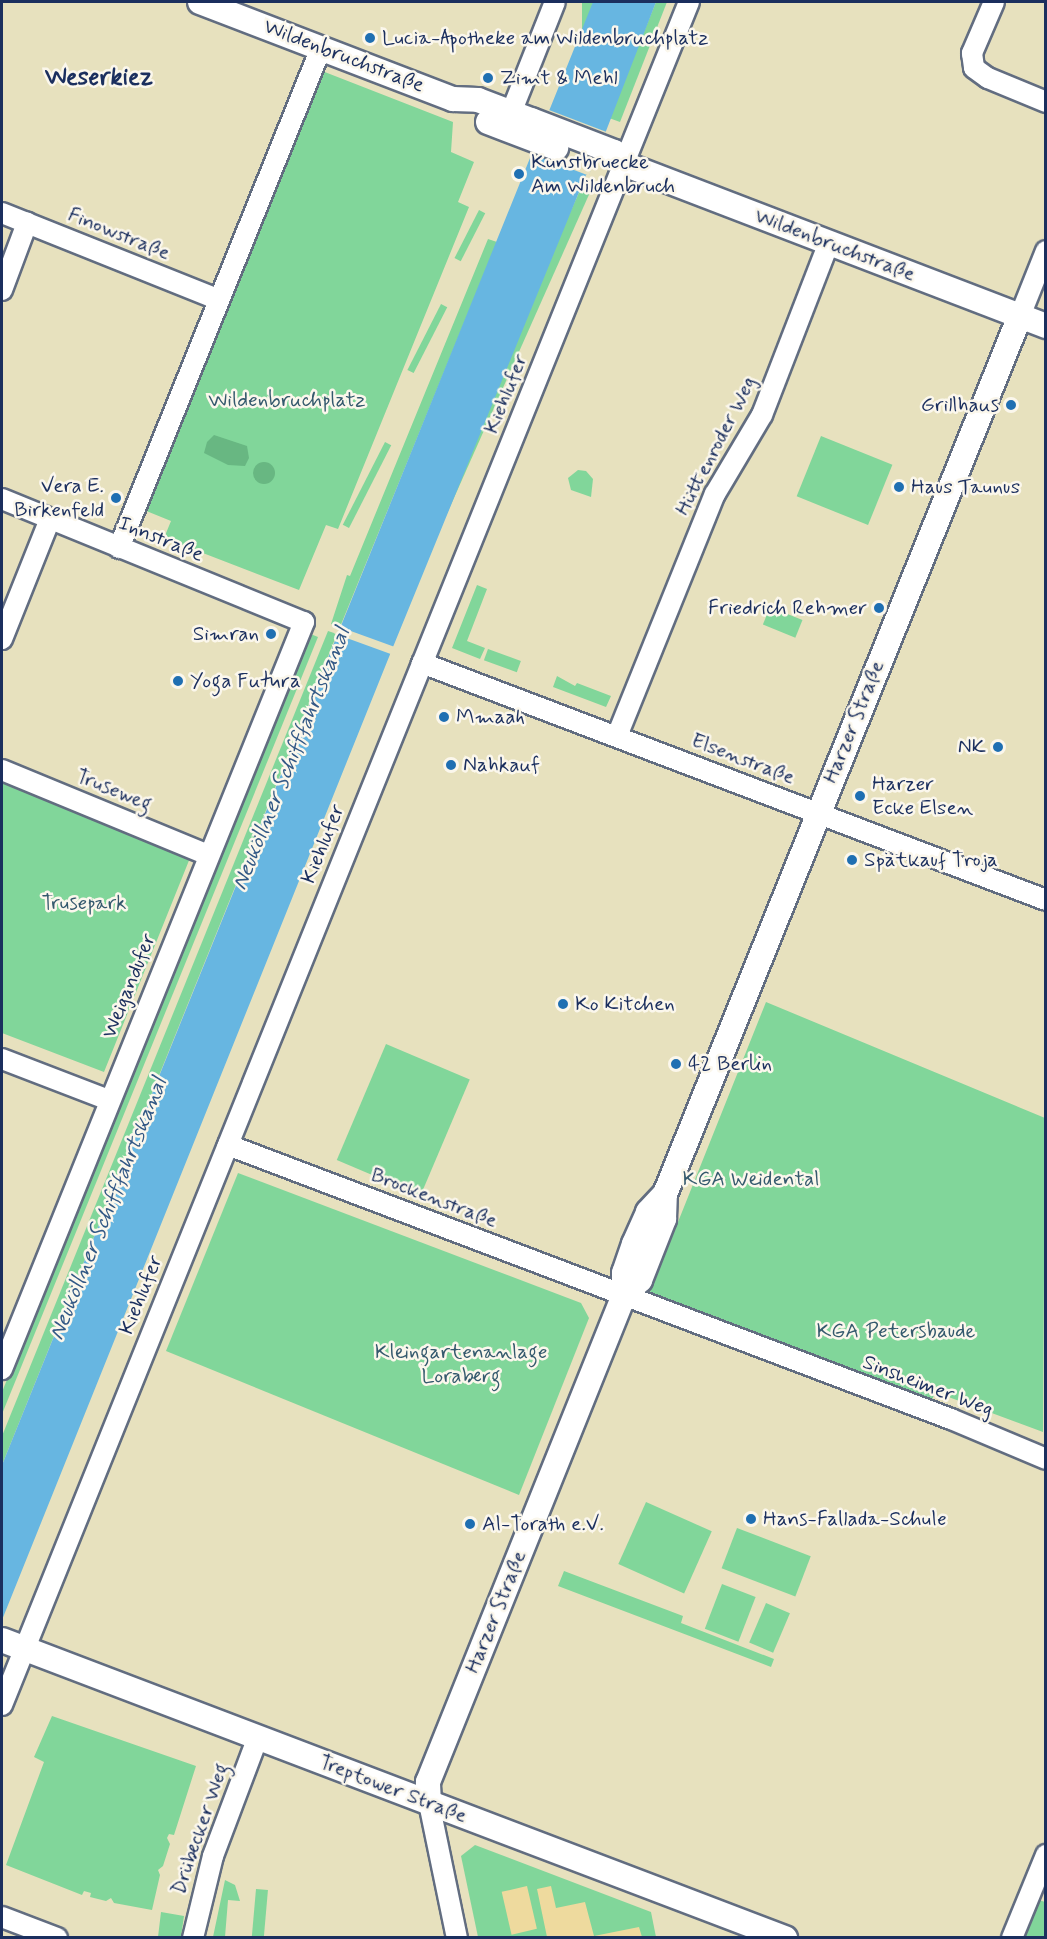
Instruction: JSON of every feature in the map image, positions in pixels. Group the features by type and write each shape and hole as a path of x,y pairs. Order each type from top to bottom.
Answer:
{"street":[{"path":"511,112 555,2"},
{"name":"Kiehlufer","path":"2,1705 13,1644 228,1145 689,2"},
{"path":"993,2 972,54 974,68 988,78 1046,102"},
{"name":"Wildenbruchstraße","path":"211,4 453,99 478,100 511,112 540,133"},
{"path":"119,548 321,48"},
{"name":"Wildenbruchstraße","path":"453,99 462,111 540,133 597,155 607,167 624,164 1046,326"},
{"name":"Finowstraße","path":"2,213 219,300"},
{"path":"2,290 27,223"},
{"name":"Hüttenroder Weg","path":"617,736 715,494 762,415 829,242"},
{"name":"Harzer Straße","path":"457,1938 429,1803 428,1782 624,1295 640,1280 664,1219 665,1194 1046,251"},
{"name":"Innstraße","path":"2,499 304,622"},
{"path":"2,639 50,519"},
{"name":"Weigandufer","path":"2,1369 304,622"},
{"name":"Elsenstraße","path":"422,663 1046,900"},
{"name":"Truseweg","path":"2,770 208,855"},
{"path":"2,1059 109,1100"},
{"name":"Brockenstraße","path":"228,1145 624,1295"},
{"name":"Sinsheimer Weg","path":"624,1295 951,1419 1046,1459"},
{"name":"Treptower Straße","path":"13,1644 785,1938"},
{"name":"Drübecker Weg","path":"193,1938 213,1856 258,1737"},
{"path":"1012,1938 1046,1855"},
{"path":"2,1917 57,1938"}],"green space":[{"path":"582,2 593,2 593,98 582,98"},
{"path":"656,2 667,2 620,122 609,118"},
{"name":"Wildenbruchplatz","path":"317,69 453,122 451,152 474,162 458,202 469,207 338,529 326,525 299,590 164,538 171,521 139,508"},
{"path":"581,188 590,192 16,1481 7,1477"},
{"path":"479,210 485,213 461,261 454,258"},
{"path":"488,239 497,242 340,627 331,624 347,575 350,576"},
{"path":"441,304 447,307 414,373 407,370"},
{"path":"214,435 247,446 249,458 245,466 228,465 204,453 207,442"},
{"path":"821,436 892,465 868,525 797,496"},
{"path":"385,442 391,445 349,528 343,525"},
{"path":"264,462 272,465 275,473 272,481 264,484 256,481 253,473 256,465"},
{"path":"578,470 586,471 593,479 591,497 571,490 568,478"},
{"path":"477,585 487,589 467,641 485,648 480,659 452,648"},
{"path":"770,607 802,620 795,638 763,625"},
{"path":"328,631 337,634 2,1465 2,1436"},
{"path":"308,633 318,637 2,1414 2,1392"},
{"path":"488,649 521,661 517,672 484,660"},
{"path":"557,676 575,686 577,683 611,696 606,707 553,687"},
{"name":"Trusepark","path":"2,781 93,818 97,814 123,824 122,830 190,858 104,1072 2,1033"},
{"path":"766,1002 1045,1118 1043,1432 935,1392 930,1406 648,1297"},
{"path":"386,1044 470,1080 421,1196 337,1160"},
{"name":"Kleingartenanlage Loraberg","path":"238,1173 581,1303 589,1318 519,1495 166,1351"},
{"path":"646,1502 712,1531 684,1593 618,1564"},
{"path":"737,1528 811,1556 795,1596 722,1568"},
{"path":"564,1571 683,1616 681,1623 774,1659 771,1667 558,1586"},
{"path":"722,1584 756,1597 738,1642 705,1629"},
{"path":"766,1603 790,1613 773,1653 749,1643"},
{"path":"52,1716 196,1766 174,1835 169,1834 167,1838 170,1844 163,1866 158,1870 160,1875 152,1910 114,1903 111,1898 106,1901 90,1897 91,1893 84,1891 82,1895 6,1865 44,1762 34,1757"},
{"path":"475,1845 651,1912 656,1937 478,1937 461,1856"},
{"path":"225,1880 235,1885 240,1901 228,1900 225,1937 213,1937"},
{"path":"256,1889 268,1890 264,1938 252,1937"},
{"path":"1033,1898 1045,1902 1045,1937 1017,1938"},
{"path":"161,1912 184,1916 181,1937 158,1937"}],"sand":[{"path":"527,1886 537,1929 512,1935 502,1892"},
{"path":"551,1886 556,1908 585,1902 594,1936 639,1927 642,1937 547,1937 537,1889"}],"water":[{"name":"Neuköllner Schifffahrtskanal","path":"593,2 656,2 589,175 586,175 393,647 2,1620 2,1465"}],"pier":[{"path":"549,110 606,132 589,176 532,154"},
{"path":"337,626 396,648 393,655 334,634"}],"place":[{"name":"Lucia-Apotheke am Wildenbruchplatz","path":"370,38"},
{"name":"Zimt & Mehl","path":"488,78"},
{"name":"Kunstbruecke Am Wildenbruch","path":"519,174"},
{"name":"Grillhaus","path":"1011,405"},
{"name":"Haus Taunus","path":"899,487"},
{"name":"Vera E. Birkenfeld","path":"116,498"},
{"name":"Friedrich Rehmer","path":"879,608"},
{"name":"Simran","path":"271,634"},
{"name":"Yoga Futura","path":"178,681"},
{"name":"Mmaah","path":"444,717"},
{"name":"NK","path":"998,747"},
{"name":"Nahkauf","path":"451,765"},
{"name":"Harzer Ecke Elsen","path":"860,796"},
{"name":"Spätkauf Troja","path":"852,860"},
{"name":"Ko Kitchen","path":"563,1004"},
{"name":"42 Berlin","path":"676,1064"},
{"name":"Hans-Fallada-Schule","path":"751,1519"},
{"name":"Al-Torath e.V.","path":"470,1524"}],"district":[{"name":"Weserkiez","path":"99,78"}],"park label":[{"name":"KGA Weidental","path":"751,1179"},
{"name":"KGA Petersbaude","path":"896,1331"}]}
